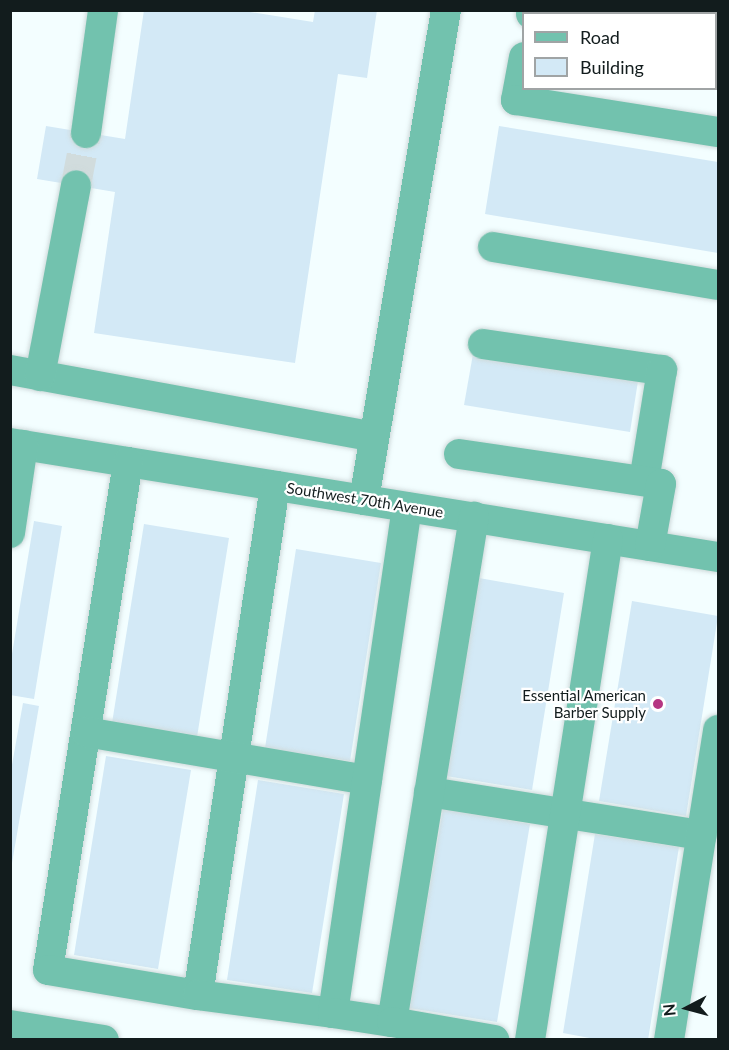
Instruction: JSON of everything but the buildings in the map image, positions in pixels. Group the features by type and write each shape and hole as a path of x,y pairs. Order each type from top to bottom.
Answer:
{"street":[{"path":"86,133 103,10"},
{"path":"364,500 446,10"},
{"path":"522,68 516,100 718,132"},
{"path":"39,376 76,186"},
{"path":"493,247 718,285"},
{"path":"483,344 662,370 644,481"},
{"path":"10,370 374,437"},
{"path":"10,533 17,444"},
{"name":"Southwest 70th Avenue","path":"17,444 718,557"},
{"path":"459,454 661,484 650,546"},
{"path":"128,462 48,970 198,995 392,1022 494,1040"},
{"path":"198,995 275,486"},
{"path":"333,1013 407,507"},
{"path":"392,1022 474,517"},
{"path":"530,1040 608,539"},
{"path":"669,1040 718,730"},
{"path":"86,732 367,780"},
{"path":"429,792 702,835"},
{"path":"10,1025 104,1040"}],"tunnel":[{"path":"76,185 86,133"}],"place":[{"name":"Essential American Barber Supply","path":"658,704"}]}
